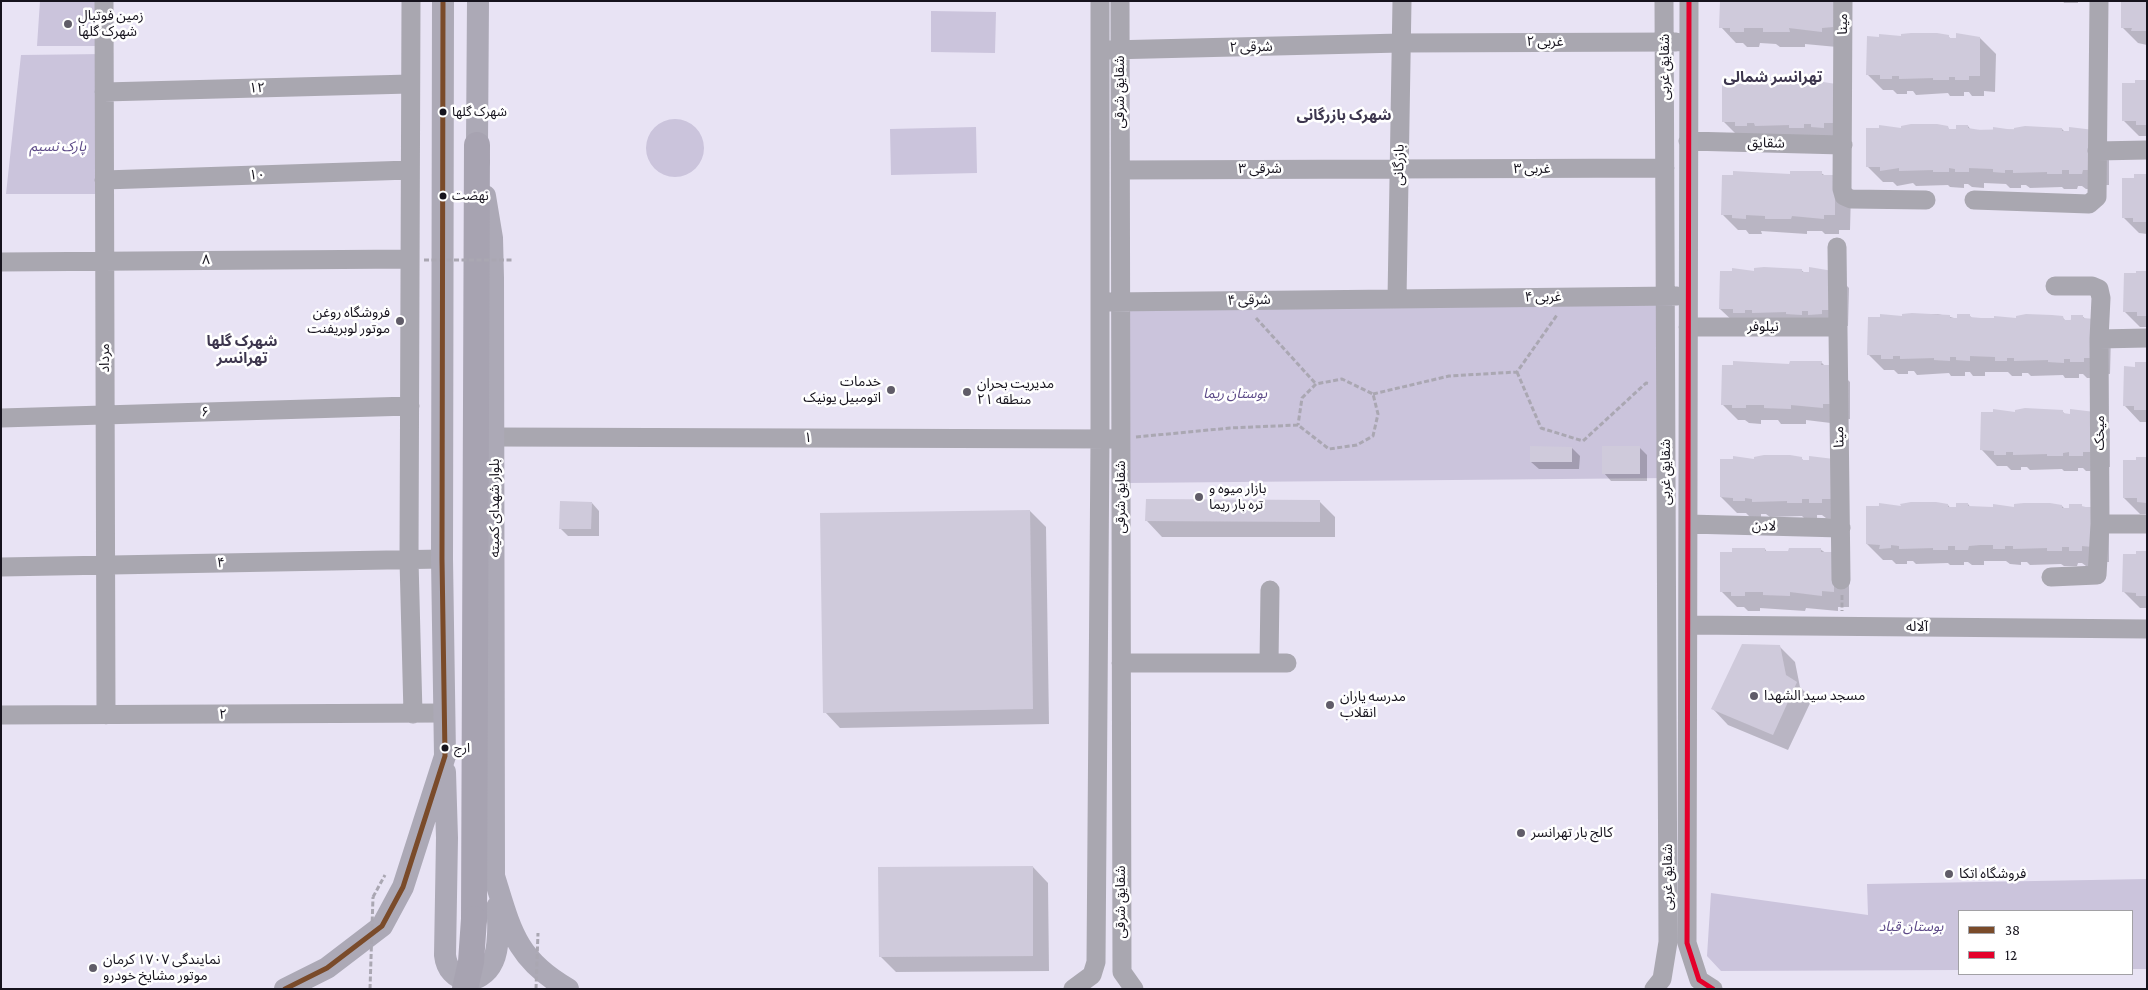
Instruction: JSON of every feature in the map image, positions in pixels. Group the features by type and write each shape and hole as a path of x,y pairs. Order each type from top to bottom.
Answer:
{"highway":[{"path":"465,989 471,962 474,919 476,145"}],"main road":[{"path":"442,1 442,559 447,838 445,955 446,965 457,977 468,979 481,977 494,960 499,922 494,876"},
{"name":"بلوار شهدای کمیته","path":"478,1 476,145 492,238 495,437 494,876 509,924 523,953 546,975 568,989"},
{"path":"285,989 327,968 382,926 403,887 445,756"}],"street":[{"name":"مرداد","path":"104,1 106,715"},
{"path":"410,1 410,170 417,259 410,406 409,560 413,714"},
{"name":"شقایق شرقی","path":"1073,989 1092,975 1096,962 1100,440 1100,1"},
{"name":"شقایق شرقی","path":"1120,1 1122,972 1134,989"},
{"name":"بازرگانی","path":"1397,299 1402,1"},
{"name":"شقایق غربی","path":"1654,989 1662,979 1668,942 1664,1"},
{"name":"شقایق غربی","path":"1687,943 1689,1"},
{"name":"مینا","path":"1843,1 1842,190 1844,196 1851,199 1926,200"},
{"path":"1974,200 2089,204 2097,197 2099,1"},
{"name":"۲ غربی","path":"1401,43 1665,41 1689,43"},
{"name":"۲ شرقی","path":"1100,51 1401,43"},
{"name":"۱۲","path":"104,92 410,84"},
{"name":"شقایق","path":"1688,141 1843,144"},
{"path":"2097,151 2147,150"},
{"name":"۳ غربی","path":"1399,169 1665,168"},
{"name":"۳ شرقی","path":"1121,170 1399,169"},
{"name":"۱۰","path":"104,180 410,170"},
{"name":"مینا","path":"1837,247 1842,580"},
{"name":"۸","path":"1,262 417,259"},
{"name":"میخک","path":"2051,576 2097,575 2100,524 2099,340 2101,298 2099,289 2092,286 2055,286"},
{"name":"۴ غربی","path":"1397,299 1688,296"},
{"name":"۴ شرقی","path":"1100,302 1397,299"},
{"name":"نیلوفر","path":"1688,327 1838,327"},
{"path":"2099,340 2147,338"},
{"name":"۶","path":"1,418 410,406"},
{"name":"۱","path":"495,437 1121,439"},
{"name":"لادن","path":"1688,524 1841,528"},
{"path":"2100,524 2147,524"},
{"name":"۴","path":"1,567 442,559"},
{"path":"1121,663 1278,663 1270,590"},
{"name":"آلاله","path":"1688,625 2147,629"},
{"path":"1667,703 1688,703"},
{"name":"۲","path":"1,715 445,713"},
{"path":"1668,942 1687,943 1699,980 1713,989"}],"path":[{"path":"417,259 512,260"},
{"path":"1517,372 1570,297"},
{"path":"1241,300 1316,384"},
{"path":"1517,372 1541,428 1583,441 1646,383 1666,386"},
{"path":"1298,425 1302,398 1316,384 1342,379 1373,394 1448,376 1517,372"},
{"path":"1121,439 1230,428 1298,425 1329,449 1357,445 1373,436 1378,414 1373,394"},
{"path":"1842,580 1842,627"},
{"path":"370,989 373,896 386,875"},
{"path":"536,989 538,933"}],"green space":[{"name":"زمین فوتبالِ شهرک گلها","path":"40,1 98,1 97,46 37,46"},
{"path":"931,11 996,12 995,53 931,52"},
{"name":"پارک نسیم","path":"104,54 104,194 6,194 21,55"},
{"path":"675,119 686,121 699,132 704,148 702,159 691,172 675,177 664,175 651,164 646,148 648,137 659,124"},
{"path":"976,127 977,173 891,175 890,129"},
{"name":"بوستان ریما","path":"1672,305 1669,478 1127,483 1129,307"},
{"name":"بوستان قباد","path":"2147,879 2147,969 2133,969 2133,910 1958,910 1958,970 1721,971 1707,956 1711,893 1868,915 1867,884"}],"building":[{"path":"1720,1 1833,1 1833,27 1822,28 1822,32 1789,28 1790,32 1763,32 1763,28 1744,28 1744,32 1730,32 1730,28 1719,28"},
{"path":"2121,1 2147,1 2146,31 2131,31 2132,28 2121,28"},
{"path":"1937,33 1949,35 1949,38 1956,38 1956,33 1980,37 1980,76 1969,76 1969,80 1955,80 1955,77 1949,77 1949,80 1933,80 1933,78 1899,79 1899,76 1892,76 1892,79 1880,79 1880,75 1866,75 1867,36 1879,37 1879,34 1901,36 1901,34"},
{"path":"1792,80 1804,82 1804,85 1811,85 1811,80 1836,84 1836,123 1824,123 1824,128 1811,127 1811,124 1804,124 1804,128 1789,128 1789,125 1755,126 1754,123 1747,123 1747,126 1735,126 1735,122 1722,122 1722,84 1735,84 1735,81 1756,83 1756,81"},
{"path":"2135,80 2147,80 2147,125 2136,125 2136,121 2122,121 2122,83 2135,83"},
{"path":"1937,124 1948,126 1949,129 1956,129 1956,125 1968,125 1968,128 1980,130 1993,130 1993,127 2014,130 2014,128 2025,126 2062,128 2062,131 2069,131 2069,127 2094,130 2094,170 2083,170 2082,174 2069,174 2069,170 2062,170 2062,174 2047,174 2047,172 2013,173 2013,170 2005,170 2005,173 1993,172 1993,169 1969,168 1969,172 1955,172 1955,169 1949,168 1949,172 1933,172 1933,170 1899,171 1899,168 1880,171 1880,167 1866,167 1866,128 1879,128 1879,125 1901,128 1901,126"},
{"path":"1733,171 1790,174 1790,171 1822,171 1822,175 1835,175 1835,215 1824,215 1824,219 1792,216 1791,219 1765,219 1765,216 1746,215 1746,219 1732,218 1732,215 1721,215 1722,175 1733,175"},
{"path":"2134,174 2147,174 2147,222 2133,222 2133,218 2122,218 2122,178 2134,178"},
{"path":"1809,267 1833,271 1833,310 1822,310 1822,314 1808,315 1808,311 1802,311 1802,315 1786,314 1786,312 1752,313 1752,310 1745,310 1745,313 1733,313 1733,309 1719,309 1720,271 1732,271 1732,268 1754,271 1754,268 1802,269 1802,272 1809,272"},
{"path":"2136,271 2147,271 2147,316 2137,316 2137,312 2123,312 2124,273 2136,273"},
{"path":"1880,314 1902,316 1902,314 1950,315 1950,318 1957,318 1957,314 1970,314 1970,317 1981,318 1994,318 1994,316 2016,318 2016,316 2026,314 2052,315 2063,316 2064,320 2071,320 2071,315 2083,315 2083,318 2095,319 2095,358 2084,358 2084,362 2070,362 2070,359 2064,359 2064,363 2048,362 2048,360 2014,361 2014,358 2007,358 2007,361 1995,361 1995,357 1970,356 1970,361 1956,360 1956,357 1950,357 1950,361 1934,360 1934,358 1900,359 1900,356 1893,356 1893,359 1881,359 1881,355 1867,355 1868,317 1880,317"},
{"path":"1733,361 1789,364 1790,361 1822,361 1821,365 1835,365 1835,404 1823,404 1823,408 1791,405 1791,409 1764,408 1764,405 1746,405 1746,408 1732,408 1732,405 1721,405 1722,365 1733,365"},
{"path":"2135,362 2147,362 2147,410 2134,410 2134,406 2123,406 2124,366 2135,367"},
{"path":"2025,408 2063,410 2063,413 2070,414 2070,409 2095,412 2094,452 2083,452 2083,456 2069,456 2069,452 2063,453 2063,456 2047,456 2047,454 2013,455 2013,452 2006,452 2006,455 1994,455 1994,451 1980,450 1981,412 1993,412 1993,409 2015,412 2015,410"},
{"path":"1530,446 1572,447 1572,462 1530,462"},
{"path":"1602,446 1640,446 1640,474 1602,474"},
{"path":"1790,455 1802,457 1802,460 1809,460 1809,456 1834,459 1833,499 1822,499 1822,503 1809,503 1809,499 1802,499 1802,503 1787,503 1787,501 1752,502 1752,499 1745,498 1745,501 1733,501 1733,498 1720,497 1720,459 1733,459 1733,456 1754,459 1754,457"},
{"path":"2136,457 2147,457 2147,503 2137,502 2137,498 2123,498 2123,460 2136,460"},
{"path":"1146,499 1320,500 1320,522 1145,521"},
{"path":"560,501 592,502 591,529 559,529"},
{"path":"1936,502 1948,504 1948,507 1956,507 1956,503 1968,503 1968,506 1993,507 1993,504 2014,507 2014,504 2050,503 2062,505 2062,508 2069,508 2069,504 2082,504 2082,507 2094,507 2093,547 2082,546 2082,551 2069,551 2069,547 2062,547 2062,551 2047,551 2047,548 2013,549 2013,546 2005,546 2005,549 1993,549 1993,545 1980,545 1969,546 1968,550 1955,550 1955,546 1948,546 1948,550 1933,550 1933,548 1899,549 1899,546 1891,545 1891,548 1879,549 1880,545 1866,544 1866,506 1879,506 1879,503 1901,506 1900,504"},
{"path":"1030,510 1033,709 823,713 820,513"},
{"path":"1732,548 1765,548 1765,551 1788,551 1789,548 1821,548 1821,552 1834,552 1834,592 1822,591 1822,596 1790,592 1790,596 1763,595 1763,592 1745,592 1745,596 1731,596 1731,592 1720,592 1720,552 1732,552"},
{"path":"2136,551 2147,551 2147,596 2136,596 2136,593 2122,592 2123,554 2136,554"},
{"name":"مسجد سید الشهدا","path":"1742,644 1780,645 1786,675 1797,682 1773,735 1711,709"},
{"path":"1033,866 1033,956 879,957 878,867"}],"transit line":[{"name":"38","path":"285,989 327,968 382,926 403,887 445,756 442,559 443,1"},
{"name":"12","path":"1689,1 1687,943 1699,980 1713,989"}],"place":[{"name":"زمین فوتبالِ شهرک گلها","path":"68,24"},
{"name":"شهرک گلها","path":"443,112"},
{"name":"نهضت","path":"443,196"},
{"name":"فروشگاه روغن موتور لوبریفنت","path":"400,321"},
{"name":"خدمات اتومبیل یونیک","path":"891,390"},
{"name":"مدیریت بحران منطقه ۲۱","path":"967,392"},
{"name":"بازار میوه و تره بار ریما","path":"1199,497"},
{"name":"مسجد سید الشهدا","path":"1754,696"},
{"name":"مدرسه یاران انقلاب","path":"1330,705"},
{"name":"ارج","path":"445,748"},
{"name":"کالج بار تهرانسر","path":"1521,833"},
{"name":"فروشگاه اتکا","path":"1949,874"},
{"name":"نمایندگی ۱۷۰۷ کرمان موتور مشایخ خودرو","path":"93,968"}],"district":[{"name":"تهرانسر شمالی","path":"1773,77"},
{"name":"شهرک بازرگانی","path":"1344,115"},
{"name":"شهرک گلها تهرانسر","path":"242,350"}]}
